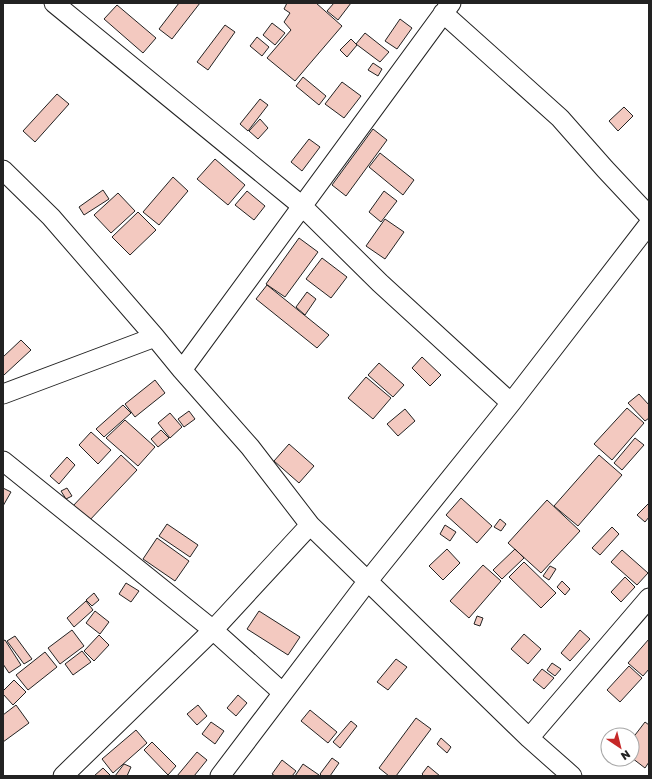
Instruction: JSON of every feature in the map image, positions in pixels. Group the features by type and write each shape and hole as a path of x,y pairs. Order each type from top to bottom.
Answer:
{"street":[{"path":"54,3 302,206 380,283 511,404"},
{"path":"182,370 447,8 560,118 649,216"},
{"path":"3,170 51,217 250,447 310,524 367,582 528,738 572,776"},
{"path":"220,776 367,582 511,404 649,224"},
{"path":"3,394 155,337"},
{"path":"3,461 213,630 282,693"},
{"path":"63,776 213,630 310,524"},
{"path":"528,738 649,598"}],"building":[{"path":"179,3 200,3 172,39 159,29"},
{"path":"287,3 316,3 342,26 295,81 267,58 291,30 284,22 290,13 284,9"},
{"path":"334,3 351,3 338,20 327,11"},
{"path":"117,5 156,38 143,53 104,19"},
{"path":"400,19 412,28 397,49 385,41"},
{"path":"272,23 285,33 275,45 263,35"},
{"path":"225,25 235,32 208,70 197,62"},
{"path":"365,33 389,52 380,62 356,44"},
{"path":"257,37 269,47 262,56 250,46"},
{"path":"351,39 357,45 347,57 340,50"},
{"path":"373,63 382,69 378,76 368,70"},
{"path":"303,77 326,96 319,105 296,86"},
{"path":"342,82 361,96 344,118 325,104"},
{"path":"57,94 69,104 35,142 23,131"},
{"path":"260,99 268,105 248,131 240,124"},
{"path":"624,107 633,116 618,131 609,121"},
{"path":"260,119 268,128 258,139 249,131"},
{"path":"373,129 387,140 346,196 332,185"},
{"path":"309,139 320,147 302,171 291,162"},
{"path":"380,153 414,180 403,195 369,167"},
{"path":"215,159 245,185 228,205 197,179"},
{"path":"173,177 188,191 159,225 143,212"},
{"path":"103,190 109,199 84,215 79,207"},
{"path":"247,191 265,206 254,220 235,205"},
{"path":"384,191 397,201 381,222 369,212"},
{"path":"118,193 135,211 111,233 94,215"},
{"path":"138,212 156,230 130,255 112,237"},
{"path":"385,219 404,232 385,259 366,246"},
{"path":"299,238 318,252 285,297 266,284"},
{"path":"322,258 347,277 331,298 306,279"},
{"path":"267,285 329,335 317,348 256,299"},
{"path":"307,292 316,299 305,315 296,307"},
{"path":"21,340 31,350 4,375 3,357"},
{"path":"422,357 441,375 430,386 412,368"},
{"path":"379,363 404,385 393,397 368,375"},
{"path":"366,377 391,398 373,419 348,398"},
{"path":"155,380 165,393 135,417 125,404"},
{"path":"639,394 649,405 649,418 645,421 628,403"},
{"path":"123,405 131,413 104,437 96,429"},
{"path":"627,408 644,423 612,460 594,444"},
{"path":"405,409 415,421 398,436 387,424"},
{"path":"189,411 195,419 184,427 178,419"},
{"path":"170,413 182,427 170,438 158,423"},
{"path":"125,420 155,447 138,466 106,438"},
{"path":"161,430 169,438 158,447 151,439"},
{"path":"91,432 111,450 98,464 79,445"},
{"path":"635,438 644,445 622,470 614,463"},
{"path":"289,444 314,466 299,483 274,461"},
{"path":"121,455 137,470 88,522 72,507"},
{"path":"599,455 622,475 578,526 554,506"},
{"path":"67,457 75,465 59,484 50,476"},
{"path":"3,488 11,492 3,506"},
{"path":"67,488 72,496 66,499 61,491"},
{"path":"461,498 492,526 477,543 446,515"},
{"path":"547,500 580,531 541,573 508,543"},
{"path":"649,503 649,517 645,522 637,515"},
{"path":"500,519 506,524 501,531 494,527"},
{"path":"167,524 198,545 190,557 159,536"},
{"path":"445,525 456,532 450,541 440,534"},
{"path":"612,527 619,534 600,555 592,548"},
{"path":"157,538 189,561 175,581 143,559"},
{"path":"447,549 460,563 443,580 429,566"},
{"path":"515,549 524,558 502,579 493,570"},
{"path":"622,550 648,573 637,585 611,562"},
{"path":"524,562 556,593 541,608 509,577"},
{"path":"483,565 501,581 469,618 450,601"},
{"path":"550,566 556,569 549,580 543,576"},
{"path":"625,577 635,587 621,602 611,592"},
{"path":"562,581 570,589 565,595 557,587"},
{"path":"126,583 139,591 131,602 119,594"},
{"path":"94,593 99,600 92,606 86,600"},
{"path":"86,601 93,610 74,627 67,618"},
{"path":"95,611 109,622 100,634 86,623"},
{"path":"259,611 300,637 288,655 247,629"},
{"path":"477,616 483,618 480,626 474,624"},
{"path":"72,630 84,646 60,664 48,648"},
{"path":"580,630 590,639 570,661 561,653"},
{"path":"524,634 541,649 528,664 511,649"},
{"path":"99,635 109,645 94,661 84,651"},
{"path":"15,636 32,659 24,664 7,641"},
{"path":"649,639 649,669 643,676 628,663"},
{"path":"5,640 21,665 9,673 3,664 3,641"},
{"path":"82,651 91,662 73,675 65,664"},
{"path":"45,652 57,667 28,690 16,675"},
{"path":"396,659 407,667 388,690 377,682"},
{"path":"552,663 561,669 555,676 547,670"},
{"path":"629,666 642,678 620,702 607,690"},
{"path":"542,669 554,678 544,689 533,680"},
{"path":"14,680 26,692 13,705 3,694 3,691"},
{"path":"238,695 247,703 236,716 227,708"},
{"path":"16,705 29,723 3,742 3,715"},
{"path":"198,705 207,716 197,725 187,714"},
{"path":"310,710 337,732 328,743 301,721"},
{"path":"416,718 431,729 396,776 389,776 379,768"},
{"path":"351,721 357,726 340,748 333,742"},
{"path":"211,722 224,731 215,744 202,734"},
{"path":"645,722 649,725 649,762 645,768 640,764 640,729"},
{"path":"136,730 147,743 113,773 102,759"},
{"path":"441,738 451,747 447,753 437,744"},
{"path":"152,742 176,766 168,775 144,750"},
{"path":"197,752 207,760 194,776 177,776"},
{"path":"332,758 339,763 330,776 322,776 320,774"},
{"path":"282,760 296,771 292,776 275,776 272,774"},
{"path":"124,764 131,767 127,776 115,776"},
{"path":"303,764 319,775 295,776"},
{"path":"428,766 440,776 424,776 422,774"},
{"path":"103,768 111,776 94,776"}]}
